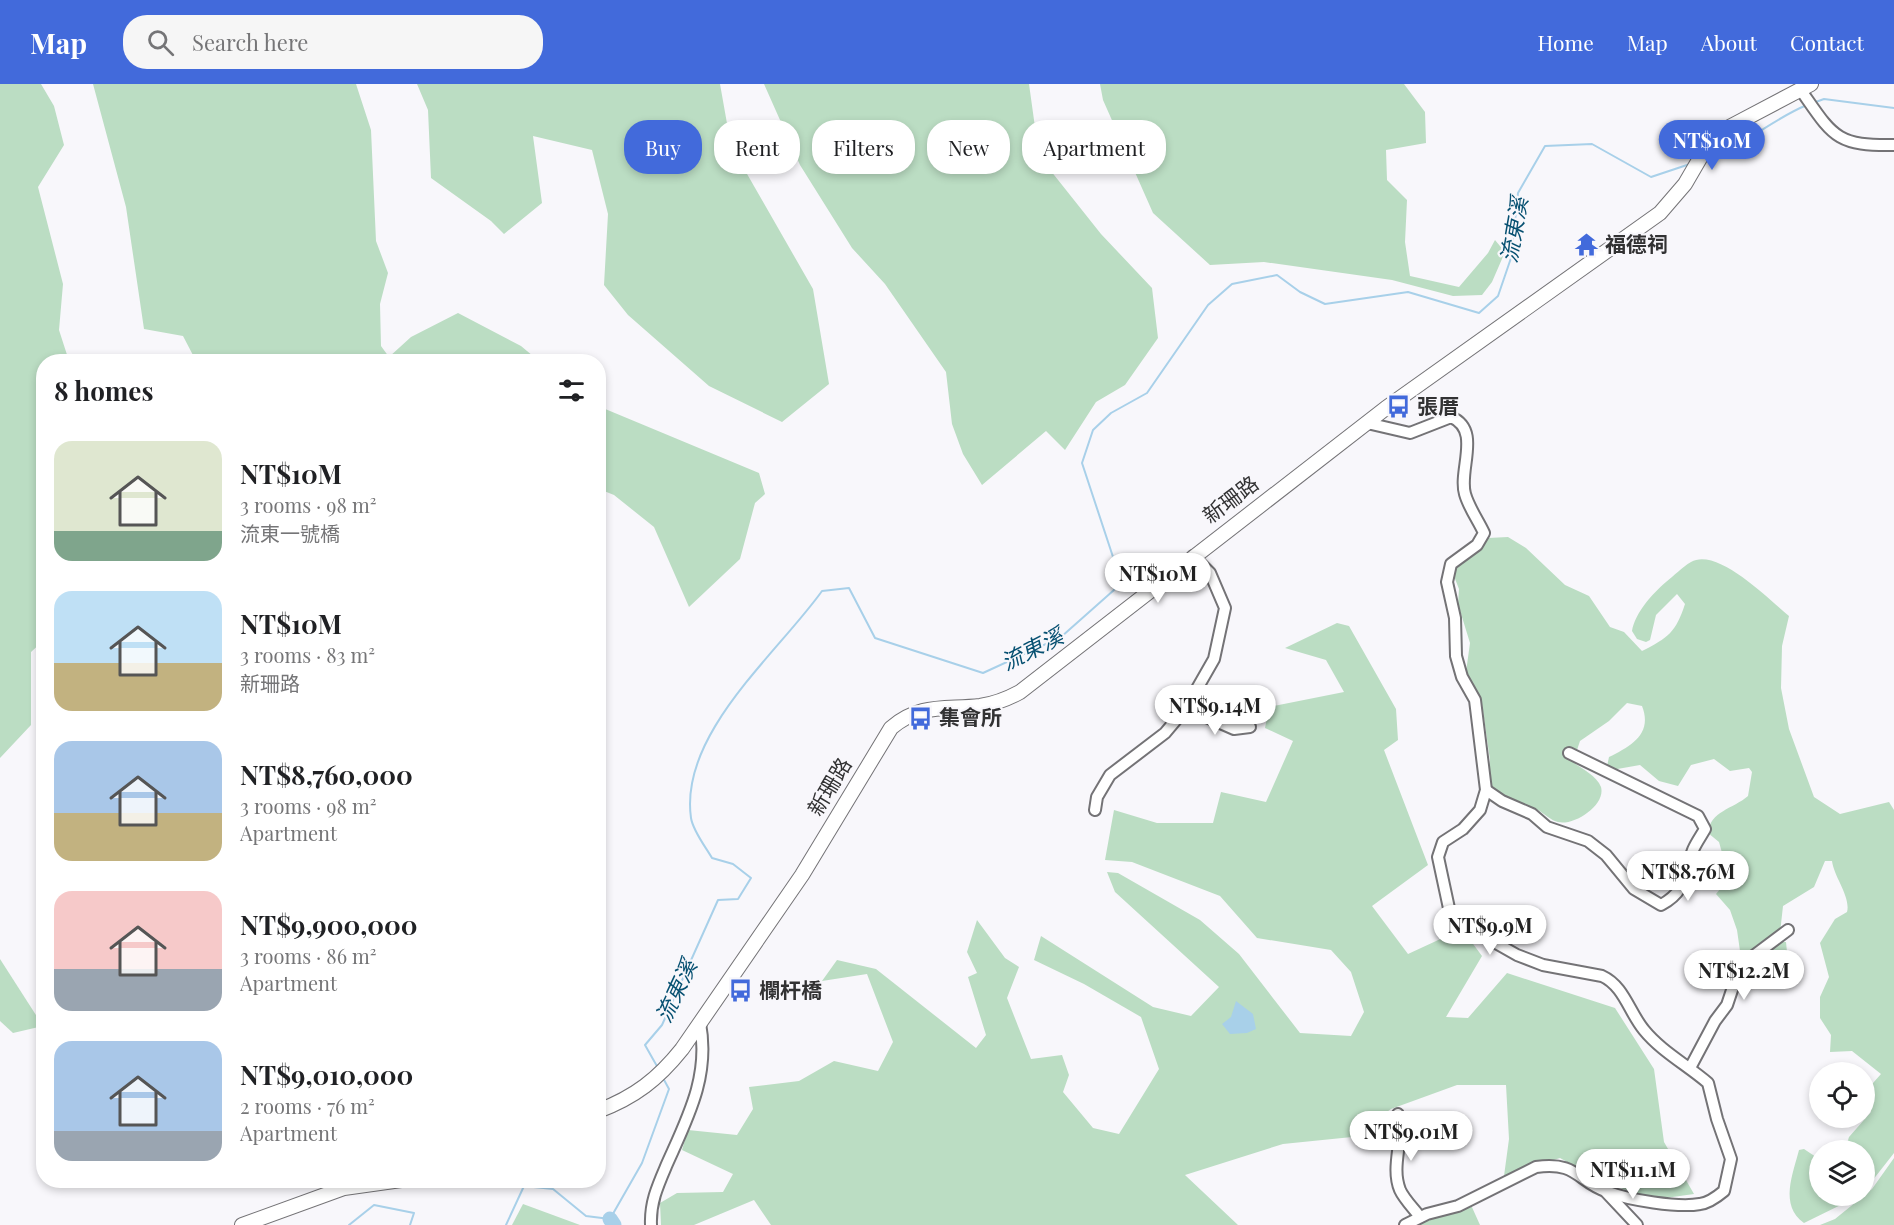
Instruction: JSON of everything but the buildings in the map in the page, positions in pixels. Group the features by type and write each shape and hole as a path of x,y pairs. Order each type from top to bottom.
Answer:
{"street":[{"path":"1805,90 1829,128 1841,140 1861,146 1894,145"},
{"name":"新珊路","path":"606,1107 645,1087 661,1075 682,1049 802,875 891,728 904,717 918,711 980,706 1002,701 1020,693 1193,556 1367,423 1660,213 1685,184 1710,141 1720,132 1805,90"},
{"path":"1367,423 1410,433 1451,417 1459,420 1467,431 1465,494 1484,533 1477,545 1451,564 1447,582 1455,618 1456,656 1462,677 1475,700 1486,790 1480,810 1463,829 1443,842 1438,857 1450,912 1464,925 1517,955 1543,965 1602,976 1610,980 1618,987 1642,1029 1658,1046 1708,1083 1717,1119 1731,1159 1724,1191 1700,1204 1635,1200 1606,1192"},
{"path":"1095,810 1097,797 1110,775 1165,733 1186,708 1214,659 1225,609 1210,573 1193,556"},
{"path":"1186,708 1234,729 1250,727"},
{"path":"1486,790 1502,801 1532,814 1547,827 1587,841 1606,855 1634,890 1661,905 1670,900 1683,887 1694,849 1706,829 1704,823 1698,816 1569,753"},
{"path":"1690,1068 1715,1021 1727,1005 1740,966 1788,930"},
{"path":"651,1225 650,1208 656,1189 688,1117 700,1081 705,1048 700,1023"},
{"path":"1398,1114 1401,1135 1396,1167 1400,1190 1420,1217"},
{"path":"1405,1225 1420,1217 1458,1206 1536,1167 1548,1165 1578,1172 1606,1192 1637,1225"},
{"path":"242,1225 344,1188"}],"green space":[{"path":"0,84 41,84 54,106 64,145 38,187 63,284 59,330 67,354 36,354 36,647 31,652 31,725 0,758"},
{"path":"93,84 356,84 371,130 376,241 388,273 380,304 381,346 387,354 192,354 183,336 144,329 126,207"},
{"path":"417,84 720,84 726,120 714,120 714,174 747,174 813,289 829,384 782,422 709,386 628,315 604,285 608,214 592,150 533,136 542,203 504,234 491,221 431,178 428,110"},
{"path":"764,84 1029,84 1034,120 1022,120 1022,174 1053,174 1101,234 1152,288 1158,338 1125,385 1096,402 1065,450 1046,431 982,485 963,454 952,424 946,372 885,284 852,248 800,165 800,120 780,120"},
{"path":"1100,84 1404,84 1425,112 1426,143 1386,150 1387,180 1407,200 1405,242 1410,276 1459,287 1488,253 1495,240 1505,252 1492,282 1482,295 1453,296 1392,280 1264,262 1210,265 1153,213 1136,174 1166,174 1166,120 1112,120 1103,100"},
{"path":"458,313 521,346 531,354 392,354 411,337"},
{"path":"606,409 759,473 765,494 755,503 740,559 689,607 654,527 614,495 606,492"},
{"path":"1508,537 1526,548 1565,585 1589,596 1610,627 1624,632 1642,651 1670,633 1685,604 1677,594 1656,615 1650,640 1646,642 1637,639 1632,631 1645,604 1681,569 1691,562 1702,559 1729,568 1743,577 1789,616 1782,646 1781,688 1789,729 1814,797 1840,814 1889,802 1894,810 1894,1153 1875,1177 1875,1140 1848,1140 1857,1128 1875,1128 1875,1081 1881,1074 1875,1069 1875,1062 1866,1062 1852,1051 1830,1052 1831,1035 1820,1018 1820,997 1829,977 1820,943 1835,919 1847,912 1848,906 1832,861 1825,861 1814,887 1783,906 1779,942 1786,942 1789,972 1778,982 1757,984 1742,965 1737,930 1730,910 1716,894 1729,878 1719,842 1708,833 1713,820 1718,815 1748,796 1752,772 1749,768 1730,771 1714,759 1691,765 1678,786 1659,781 1640,765 1606,771 1609,757 1638,738 1645,724 1642,706 1627,703 1609,721 1580,741 1573,762 1596,779 1601,787 1599,801 1587,813 1565,822 1550,819 1538,810 1518,815 1498,801 1487,785 1490,760 1482,704 1466,672 1470,643 1458,604 1459,589 1452,571 1488,538"},
{"path":"1337,623 1349,626 1396,709 1398,740 1384,750 1428,865 1372,906 1408,954 1462,929 1482,956 1446,1017 1468,1018 1507,973 1615,1008 1654,1069 1664,1142 1694,1194 1651,1200 1598,1179 1560,1158 1504,1176 1509,1139 1506,1085 1457,1085 1391,1109 1352,1137 1283,1144 1185,1175 1238,1225 771,1225 754,1200 694,1225 661,1225 660,1203 677,1193 723,1192 733,1174 682,1150 688,1130 737,1135 753,1109 749,1087 799,1081 834,1061 878,1071 893,1042 867,974 822,981 837,960 876,969 976,1048 986,1035 968,977 977,973 967,952 977,920 1005,958 1019,967 1007,998 1031,1059 1062,1055 1069,1075 1063,1092 1093,1128 1119,1134 1159,1069 1141,1017 1084,984 1034,960 1041,936 1153,1007 1191,1016 1219,987 1115,892 1107,872 1118,873 1200,920 1239,954 1300,1033 1351,1036 1364,1012 1351,972 1331,950 1257,938 1220,896 1132,862 1105,860 1114,810 1157,823 1213,823 1221,792 1266,802 1293,741 1265,728 1269,707 1344,692 1326,660 1285,648"},
{"path":"0,959 36,1015 36,1028 13,1033 0,1021"},
{"path":"1804,1149 1809,1152 1809,1206 1839,1206 1804,1223 1796,1216 1790,1198 1791,1179 1799,1150"},
{"path":"1894,1158 1894,1225 1820,1225 1835,1219 1851,1206 1875,1206 1875,1185"},
{"path":"523,1204 580,1225 512,1225"},
{"path":"1471,1205 1480,1225 1417,1225 1458,1211"}],"water":[{"path":"1236,1001 1253,1014 1256,1029 1247,1033 1230,1034 1222,1024 1231,1017"}],"waterway":[{"name":"流東溪","path":"1813,103 1824,99 1894,108"},
{"name":"流東溪","path":"1707,159 1807,105"},
{"name":"流東溪","path":"658,1068 645,1045 662,1025 718,900 738,899 751,878 733,864 712,858 694,828 691,818 691,787 700,756 715,726 735,697 822,591 849,588 875,638 983,673 1061,637 1114,590 1116,566 1082,463 1093,430 1111,413 1147,393 1208,305 1232,284 1277,275 1300,292 1325,304 1408,292 1479,313 1498,296 1511,258 1518,193 1545,146 1592,144 1651,177 1690,164"},
{"name":"流東溪","path":"543,1188 553,1189 586,1216 610,1219 642,1163 669,1089 663,1078"},
{"name":"流東溪","path":"506,1225 523,1188"},
{"name":"流東溪","path":"349,1225 374,1205 414,1213 410,1225"},
{"name":"流東溪","path":"610,1219 614,1225"}],"place":[{"name":"福德祠","path":"1587,245"},
{"name":"張厝","path":"1399,407"},
{"name":"集會所","path":"921,718"},
{"name":"欄杆橋","path":"741,991"}]}
